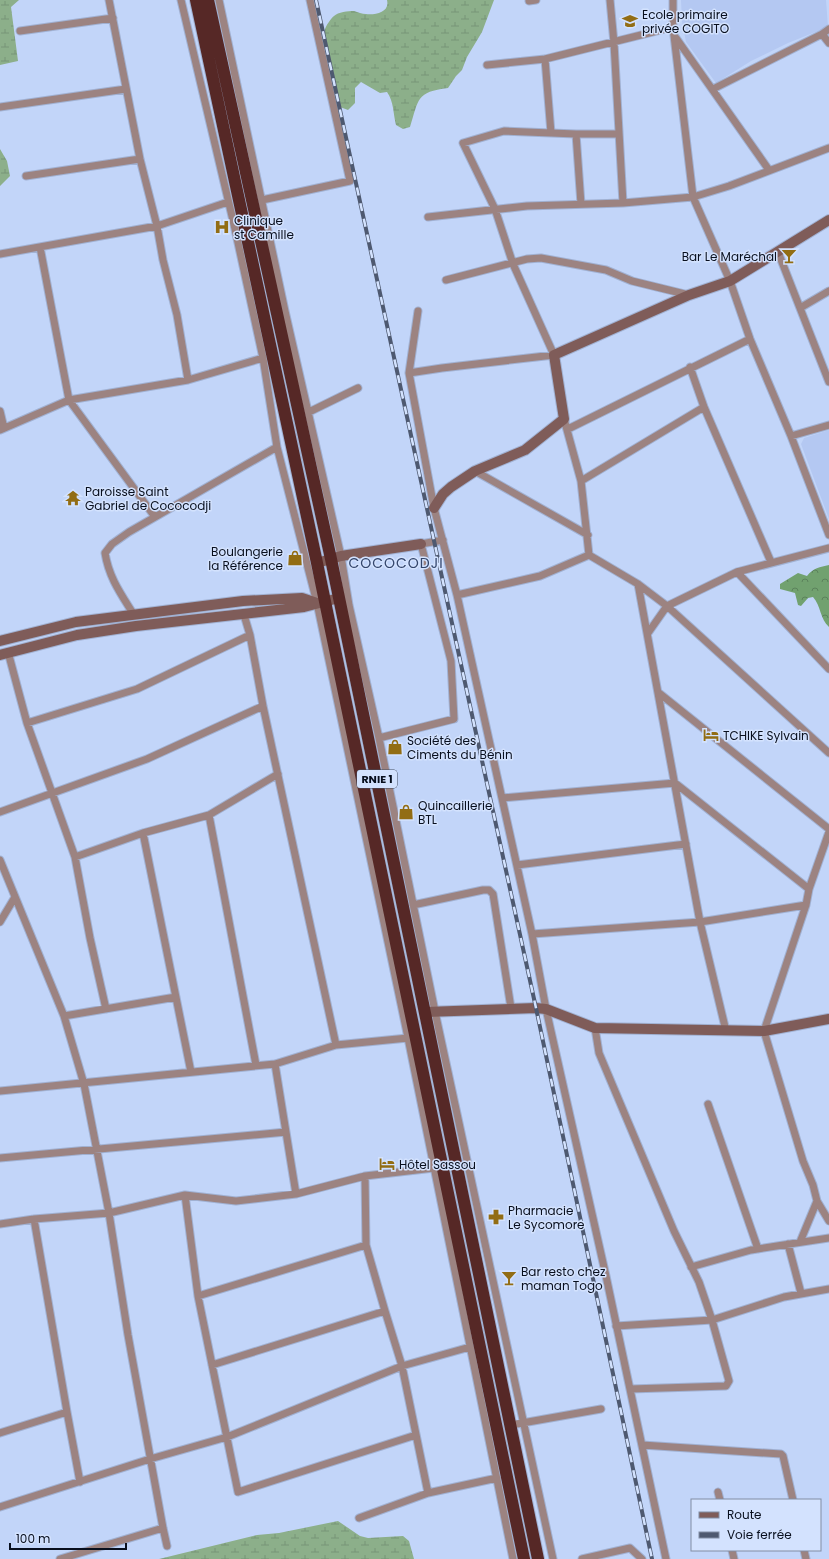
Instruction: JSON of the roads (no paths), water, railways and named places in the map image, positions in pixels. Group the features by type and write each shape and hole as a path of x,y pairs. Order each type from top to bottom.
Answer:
{"highway":[{"name":"RNIE 1","path":"196,0 317,563 321,602 524,1559"},
{"name":"RNIE 1","path":"208,0 336,558 431,1012 538,1559"}],"street":[{"path":"109,0 140,159 157,226 188,380"},
{"path":"181,0 264,358 277,447 321,602 513,1559"},
{"path":"219,0 285,311 309,412 336,558"},
{"path":"262,200 350,181 310,0"},
{"path":"610,0 620,134 623,203"},
{"path":"672,0 673,27 693,197 730,281 750,339 829,535"},
{"path":"20,31 113,18"},
{"path":"487,65 545,59 614,43 673,27"},
{"path":"713,89 822,34 829,29"},
{"path":"822,34 829,44"},
{"path":"674,36 769,170"},
{"path":"545,59 551,132"},
{"path":"0,107 126,89"},
{"path":"589,555 581,480 564,419 554,355 514,264 495,209 463,143 504,131 620,134"},
{"path":"576,134 581,204"},
{"path":"428,217 527,206 623,203 693,197 729,186 829,148"},
{"path":"26,176 140,159"},
{"path":"0,254 157,226 228,202"},
{"path":"409,373 554,355 689,295 730,281 829,220"},
{"path":"40,247 68,400 155,516"},
{"path":"778,252 829,382"},
{"path":"446,280 514,264 527,259 541,258 606,270 632,281 689,295"},
{"path":"800,308 829,290"},
{"path":"418,310 409,373 434,508 458,595 666,1559"},
{"path":"568,429 690,367 750,339"},
{"path":"0,411 2,429 68,400 188,380 264,358"},
{"path":"690,367 704,407 771,562"},
{"path":"309,412 358,388"},
{"path":"581,480 704,407"},
{"path":"434,508 443,494 475,471 525,450 564,419"},
{"path":"790,436 829,425"},
{"path":"134,615 112,580 107,564 105,553 112,544 155,516 277,447"},
{"path":"475,471 588,535"},
{"path":"317,563 336,558 443,540"},
{"path":"380,738 454,719 451,661 421,544"},
{"path":"648,633 667,606 737,572 829,548"},
{"path":"589,555 638,584 667,606 829,753"},
{"path":"458,595 540,576 589,555"},
{"path":"737,572 829,669"},
{"path":"638,584 700,922 726,1031"},
{"path":"106,1009 90,938 75,857 4,654 84,634 136,626 244,615 304,607 343,597 380,738 413,906 431,1012 553,1559"},
{"path":"0,641 76,622 243,601 302,598 321,602"},
{"path":"244,615 250,635 336,1045"},
{"path":"27,723 137,689 250,635"},
{"path":"659,693 829,829"},
{"path":"0,812 147,759 264,706"},
{"path":"75,857 143,833 210,815 278,774"},
{"path":"502,798 675,783 809,889"},
{"path":"210,815 256,1065"},
{"path":"829,832 809,889 806,905 764,1031 803,1161 811,1179 817,1201 829,1221"},
{"path":"143,833 191,1072"},
{"path":"517,865 686,844"},
{"path":"0,860 64,1016 84,1084 109,1213 128,1335 167,1546"},
{"path":"413,906 483,890 489,890 493,894 511,1008"},
{"path":"0,922 16,897"},
{"path":"532,934 700,922 806,905"},
{"path":"64,1016 176,997"},
{"path":"431,1012 511,1008 546,1008 595,1028 726,1031 764,1031 829,1019"},
{"path":"595,1028 599,1054 674,1231 699,1282 712,1320 729,1381 726,1386 630,1389"},
{"path":"0,1091 84,1084 274,1064 336,1045 408,1038"},
{"path":"274,1064 296,1194"},
{"path":"708,1104 758,1249"},
{"path":"0,1158 286,1132"},
{"path":"0,1224 34,1219 109,1213 185,1195 236,1201 296,1194 365,1176 434,1168"},
{"path":"365,1176 366,1245 402,1366 428,1493"},
{"path":"185,1195 198,1296 238,1492 416,1435"},
{"path":"800,1242 817,1201"},
{"path":"34,1219 80,1482"},
{"path":"691,1267 758,1249 829,1238"},
{"path":"788,1244 801,1293"},
{"path":"198,1296 366,1245"},
{"path":"616,1326 712,1320 768,1301 801,1293 829,1289"},
{"path":"212,1365 385,1311"},
{"path":"0,1507 150,1459 227,1437 402,1366 470,1347"},
{"path":"511,1425 601,1409"},
{"path":"0,1432 67,1412"},
{"path":"642,1445 781,1454 783,1456 793,1499"},
{"path":"359,1518 428,1493 496,1478"},
{"path":"718,1492 720,1499"},
{"path":"60,1559 163,1528"},
{"path":"582,1559 630,1548 642,1559"}],"railway":[{"path":"316,0 536,1008 652,1559"}],"place":[{"name":"Ecole primaire privée COGITO","path":"630,21"},
{"name":"Clinique st Camille","path":"222,227"},
{"name":"Bar Le Maréchal","path":"789,256"},
{"name":"Paroisse Saint Gabriel de Cococodji","path":"73,498"},
{"name":"Boulangerie la Référence","path":"295,558"},
{"name":"TCHIKE Sylvain","path":"711,735"},
{"name":"Société des Ciments du Bénin","path":"395,747"},
{"name":"Quincaillerie BTL","path":"406,812"},
{"name":"Hôtel Sassou","path":"387,1164"},
{"name":"Pharmacie Le Sycomore","path":"496,1217"},
{"name":"Bar resto chez maman Togo","path":"509,1278"}],"district":[{"name":"COCOCODJI","path":"396,563"}]}
